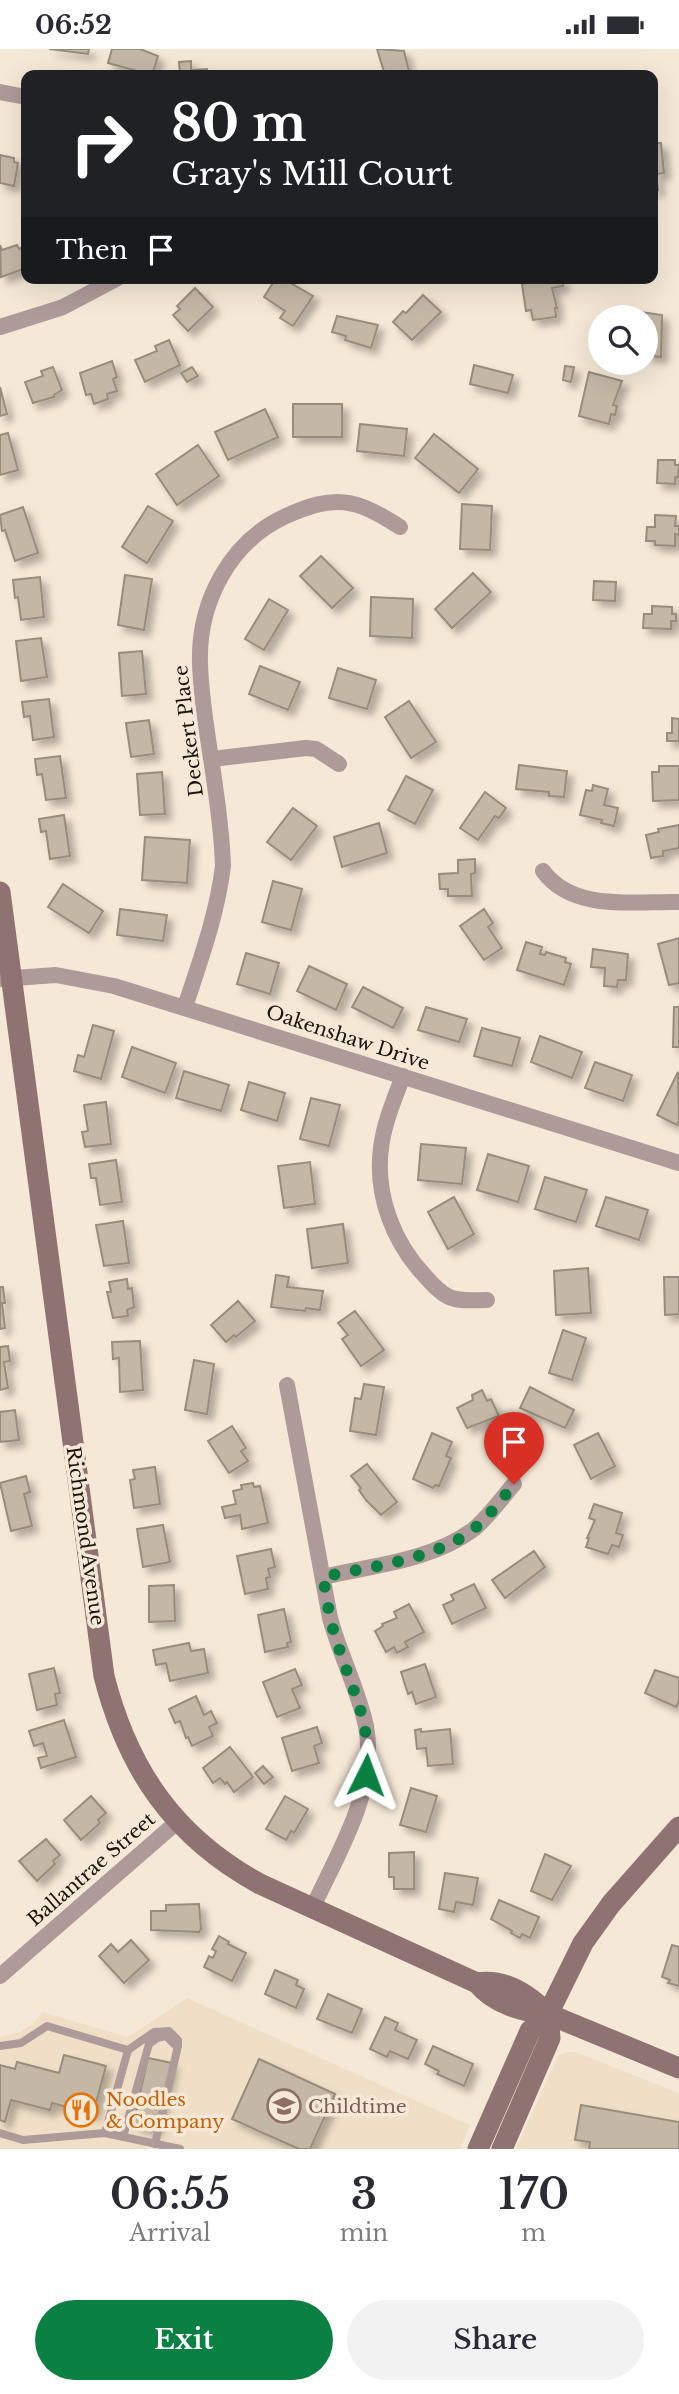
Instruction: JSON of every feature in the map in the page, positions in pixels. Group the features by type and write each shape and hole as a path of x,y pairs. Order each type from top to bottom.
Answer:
{"street":[{"path":"0,92 21,96"},
{"path":"0,327 63,307 107,284"},
{"name":"Deckert Place","path":"185,1007 212,922 223,866 212,759 204,713 200,643 213,592 234,556 250,539 274,522 317,504 352,503 369,508 400,527"},
{"path":"212,759 306,748 316,749 339,764"},
{"path":"542,871 564,891 593,900 679,902"},
{"name":"Richmond Avenue","path":"0,892 6,978 104,1675 113,1709 140,1772 177,1822 202,1846 230,1867 260,1884 477,1983 495,1981 530,1997 548,2014 679,2068"},
{"name":"Oakenshaw Drive","path":"6,978 42,974 82,979 185,1007 679,1163"},
{"path":"403,1076 387,1120 381,1149 381,1188 394,1230 414,1264 438,1290 450,1297 464,1300 487,1300"},
{"path":"287,1385 337,1643 363,1716 368,1757 359,1807 312,1909"},
{"path":"323,1577 446,1546 475,1528 514,1484"},
{"name":"Ballantrae Street","path":"0,1976 177,1822"},
{"path":"478,2149 530,2031 548,2014 566,1975 594,1928 617,1897 679,1827"},
{"path":"502,2149 550,2038 548,2014"}],"lane":[{"path":"0,2046 22,2043 47,2026 128,2050"},
{"path":"105,2133 128,2050 154,2032 169,2031 177,2040 177,2055 155,2144"},
{"path":"123,2137 149,2044 166,2036 174,2043 177,2055"},
{"path":"0,2133 23,2140 105,2133 180,2149"}],"shaded area":[{"path":"187,1998 470,2125 460,2149 0,2149 0,2037 20,2032 34,2023 42,2012 128,2037"},
{"path":"575,2052 679,2093 679,2149 516,2149 558,2056"}],"building":[{"path":"49,49 89,49 88,54"},
{"path":"112,49 140,49 158,56 154,70 134,70 108,63"},
{"path":"377,49 404,51 409,70 383,70"},
{"path":"191,61 191,70 180,70 179,62"},
{"path":"658,143 661,143 664,173 658,174"},
{"path":"0,155 14,158 14,162 18,163 14,186 0,183"},
{"path":"0,245 2,250 17,245 21,248 21,270 1,277"},
{"path":"272,284 292,284 313,296 293,326 280,318 285,311 264,297"},
{"path":"522,284 563,284 552,288 557,308 556,317 533,320 531,310 526,311"},
{"path":"195,288 213,307 188,331 173,315 180,309 177,306"},
{"path":"423,295 441,312 412,340 393,322"},
{"path":"658,314 662,315 661,357 658,357"},
{"path":"337,316 378,325 371,348 345,340 346,336 332,332"},
{"path":"169,340 180,365 145,382 135,360 157,351 155,346"},
{"path":"112,361 117,377 113,379 117,391 107,394 108,399 94,404 91,394 86,395 80,373"},
{"path":"474,365 513,375 508,393 470,384"},
{"path":"565,366 574,367 571,382 563,380"},
{"path":"53,367 62,390 54,397 33,403 25,382 43,376 41,371"},
{"path":"192,367 198,376 187,382 181,373"},
{"path":"588,375 622,381 613,405 617,406 615,415 611,414 609,424 579,416"},
{"path":"0,387 7,414 0,416"},
{"path":"293,404 342,404 342,437 293,437"},
{"path":"265,409 278,437 228,460 215,432"},
{"path":"360,424 407,429 404,456 357,451"},
{"path":"8,433 18,470 0,475 0,435"},
{"path":"434,434 478,469 459,493 415,458"},
{"path":"198,445 219,476 177,505 156,474"},
{"path":"658,460 675,460 675,465 679,465 675,484 657,483"},
{"path":"462,504 492,506 490,550 460,549"},
{"path":"148,506 173,521 147,563 122,547"},
{"path":"23,507 38,553 15,561 5,530 2,531 0,515"},
{"path":"655,515 676,516 675,526 679,526 679,535 675,534 675,546 655,545 655,541 646,541 647,527 655,527"},
{"path":"321,556 353,588 332,608 300,576"},
{"path":"473,573 491,592 452,628 435,609"},
{"path":"125,575 152,579 144,630 118,625"},
{"path":"40,577 44,617 21,620 13,580"},
{"path":"594,581 616,582 615,601 593,600"},
{"path":"371,597 413,599 412,638 370,636"},
{"path":"269,599 288,610 264,650 245,639"},
{"path":"652,606 672,607 676,621 671,621 671,629 643,628 644,614 652,614"},
{"path":"41,638 47,677 21,681 16,641"},
{"path":"142,651 146,694 122,696 119,653"},
{"path":"260,666 300,682 288,710 249,694"},
{"path":"338,668 376,680 367,709 329,698"},
{"path":"49,699 54,737 33,740 30,716 24,717 22,702"},
{"path":"409,701 436,742 411,758 385,717"},
{"path":"672,718 679,719 679,741 667,741 667,733 672,733"},
{"path":"149,720 154,754 131,757 126,723"},
{"path":"60,756 66,798 46,800 42,774 37,775 35,759"},
{"path":"519,765 567,771 564,797 549,796 549,792 516,789"},
{"path":"659,766 679,766 679,800 653,801 652,772 659,772"},
{"path":"162,772 165,814 140,815 137,774"},
{"path":"406,776 433,790 415,824 388,810"},
{"path":"593,785 608,789 604,805 618,808 614,826 580,815 586,790 592,791"},
{"path":"485,792 506,808 499,818 495,816 478,840 460,828"},
{"path":"293,808 317,826 291,860 267,842"},
{"path":"64,815 70,856 50,859 46,831 41,832 39,819"},
{"path":"379,823 387,853 342,867 334,837"},
{"path":"679,825 679,848 663,851 663,856 651,858 646,835 659,832 658,829"},
{"path":"145,837 190,840 187,883 142,880"},
{"path":"475,859 475,873 471,874 472,896 448,896 448,889 440,889 439,874 458,873 458,860"},
{"path":"273,881 302,889 291,930 262,922"},
{"path":"63,884 103,911 89,933 48,907"},
{"path":"120,909 167,915 163,941 117,935"},
{"path":"484,909 493,923 488,927 502,948 484,960 460,926"},
{"path":"679,938 679,983 669,985 658,944"},
{"path":"526,942 542,947 540,954 545,955 546,952 566,958 565,962 571,964 564,985 517,970"},
{"path":"593,949 628,954 626,980 618,980 617,987 604,986 605,968 591,967"},
{"path":"246,953 279,963 270,994 237,984"},
{"path":"309,966 347,984 336,1010 297,991"},
{"path":"363,987 403,1008 393,1028 352,1007"},
{"path":"426,1007 467,1019 459,1042 418,1030"},
{"path":"674,1007 679,1007 679,1047 673,1047"},
{"path":"93,1025 114,1031 101,1079 74,1071 78,1055 84,1057"},
{"path":"482,1028 520,1038 512,1066 474,1056"},
{"path":"540,1036 582,1052 572,1078 531,1062"},
{"path":"132,1047 176,1063 165,1093 122,1077"},
{"path":"595,1062 632,1075 623,1101 585,1088"},
{"path":"184,1071 229,1085 221,1111 176,1098"},
{"path":"678,1072 679,1121 677,1125 657,1115"},
{"path":"249,1082 285,1093 277,1121 241,1110"},
{"path":"311,1098 340,1105 329,1146 300,1139"},
{"path":"106,1102 111,1144 85,1147 82,1132 88,1131 84,1105"},
{"path":"421,1144 466,1148 462,1184 418,1180"},
{"path":"488,1154 529,1166 518,1202 477,1190"},
{"path":"116,1160 122,1202 100,1205 96,1178 91,1178 89,1164"},
{"path":"310,1162 315,1204 284,1208 278,1166"},
{"path":"545,1177 587,1190 576,1222 535,1209"},
{"path":"454,1197 474,1234 448,1249 428,1212"},
{"path":"606,1197 648,1210 639,1240 596,1226"},
{"path":"123,1221 129,1263 104,1266 96,1225"},
{"path":"343,1224 348,1263 312,1268 307,1229"},
{"path":"588,1268 591,1313 556,1315 554,1271"},
{"path":"276,1275 289,1277 287,1287 323,1291 320,1310 271,1307"},
{"path":"664,1277 679,1277 679,1314 665,1315"},
{"path":"127,1279 128,1289 132,1288 134,1307 127,1310 128,1316 113,1318 107,1292 111,1292 109,1282"},
{"path":"0,1287 3,1287 5,1303 2,1303 5,1328 0,1329"},
{"path":"238,1301 255,1321 226,1342 211,1325"},
{"path":"355,1311 384,1350 361,1366 342,1339 348,1335 338,1323"},
{"path":"563,1330 586,1338 572,1380 549,1373"},
{"path":"140,1341 143,1390 120,1392 119,1358 113,1359 112,1342"},
{"path":"8,1346 10,1361 4,1362 8,1388 0,1390 0,1347"},
{"path":"194,1360 214,1364 207,1414 185,1410"},
{"path":"364,1384 384,1387 376,1435 350,1431 355,1398 361,1399"},
{"path":"530,1387 574,1410 565,1428 520,1408"},
{"path":"482,1390 487,1401 491,1399 499,1416 467,1428 457,1408 473,1400 472,1395"},
{"path":"15,1410 19,1440 0,1442 0,1412"},
{"path":"232,1426 246,1448 241,1451 248,1461 229,1473 208,1441"},
{"path":"432,1433 452,1442 446,1456 451,1458 439,1486 435,1485 433,1488 413,1479"},
{"path":"598,1433 615,1466 591,1479 574,1445"},
{"path":"367,1464 397,1502 381,1515 366,1500 359,1490 361,1488 351,1476"},
{"path":"155,1467 160,1504 134,1508 130,1480 135,1479 133,1470"},
{"path":"26,1476 30,1492 24,1494 32,1526 11,1531 0,1483"},
{"path":"253,1483 254,1487 260,1486 268,1523 242,1529 240,1515 225,1518 222,1507 236,1504 233,1491 242,1489 241,1485"},
{"path":"594,1504 622,1513 616,1533 623,1535 619,1547 612,1545 608,1554 586,1547 595,1520 589,1518"},
{"path":"163,1525 170,1562 143,1567 137,1529"},
{"path":"271,1549 275,1567 268,1569 268,1589 245,1594 237,1556"},
{"path":"534,1551 545,1567 505,1598 492,1580"},
{"path":"474,1584 486,1608 452,1624 443,1605 454,1600 451,1595"},
{"path":"174,1585 175,1621 149,1622 149,1586"},
{"path":"409,1604 424,1632 405,1642 408,1647 397,1653 394,1647 386,1652 375,1631 383,1626 382,1624 397,1618 394,1612"},
{"path":"284,1609 291,1642 287,1643 288,1647 265,1652 258,1615"},
{"path":"189,1643 191,1651 204,1649 208,1673 170,1681 166,1663 156,1665 153,1650"},
{"path":"425,1664 436,1697 416,1704 412,1692 408,1694 401,1672"},
{"path":"54,1668 60,1693 55,1694 57,1705 37,1710 29,1674"},
{"path":"295,1669 302,1685 292,1689 300,1708 277,1717 263,1682"},
{"path":"655,1670 679,1678 679,1701 676,1707 645,1693"},
{"path":"196,1696 204,1715 211,1711 217,1723 209,1727 213,1736 192,1746 180,1721 175,1723 169,1709"},
{"path":"64,1720 76,1757 41,1768 38,1758 47,1756 43,1743 34,1746 29,1731"},
{"path":"317,1727 322,1743 314,1746 319,1763 292,1771 282,1738"},
{"path":"421,1729 421,1732 450,1729 453,1764 428,1766 426,1748 417,1749 415,1730"},
{"path":"230,1747 253,1777 234,1792 227,1782 225,1784 220,1778 213,1783 203,1768"},
{"path":"263,1766 273,1777 264,1784 255,1773"},
{"path":"411,1788 437,1796 426,1832 400,1825"},
{"path":"91,1796 106,1813 98,1820 100,1823 81,1840 64,1820"},
{"path":"285,1796 308,1809 294,1833 291,1831 286,1840 266,1829"},
{"path":"46,1839 60,1855 53,1861 55,1864 37,1881 19,1861"},
{"path":"414,1852 414,1889 394,1889 394,1877 389,1877 389,1853"},
{"path":"545,1854 571,1866 552,1900 531,1891"},
{"path":"445,1873 478,1878 473,1905 456,1902 454,1912 439,1909"},
{"path":"499,1900 539,1917 530,1938 522,1934 520,1938 491,1919"},
{"path":"199,1904 199,1932 151,1930 151,1911 166,1911 166,1905"},
{"path":"219,1936 246,1953 232,1981 204,1967 209,1956 213,1958 216,1951 212,1949"},
{"path":"131,1940 149,1960 124,1983 99,1956 111,1944 118,1952"},
{"path":"672,1945 679,1947 679,1986 668,1983 670,1980 662,1977"},
{"path":"275,1970 298,1980 296,1985 304,1989 296,2008 265,1994"},
{"path":"328,1994 362,2009 352,2033 317,2019"},
{"path":"385,2017 398,2023 395,2030 417,2040 408,2059 390,2051 387,2057 370,2049"},
{"path":"433,2046 473,2064 464,2086 437,2074 439,2071 425,2064"},
{"path":"64,2055 106,2066 93,2114 52,2103 50,2110 11,2100 5,2122 0,2120 0,2065 15,2069 17,2062 59,2073"},
{"path":"148,2058 172,2063 156,2130 133,2124"},
{"name":"Childtime","path":"259,2059 335,2094 310,2149 299,2149 232,2119"},
{"path":"581,2105 679,2122 679,2149 589,2149 590,2142 575,2140"}],"place":[{"name":"Childtime","path":"284,2106"},
{"name":"Noodles & Company","path":"81,2110"}],"route":[{"path":"366,1775 366,1728 337,1643 323,1577 446,1546 475,1528 514,1484"}]}
